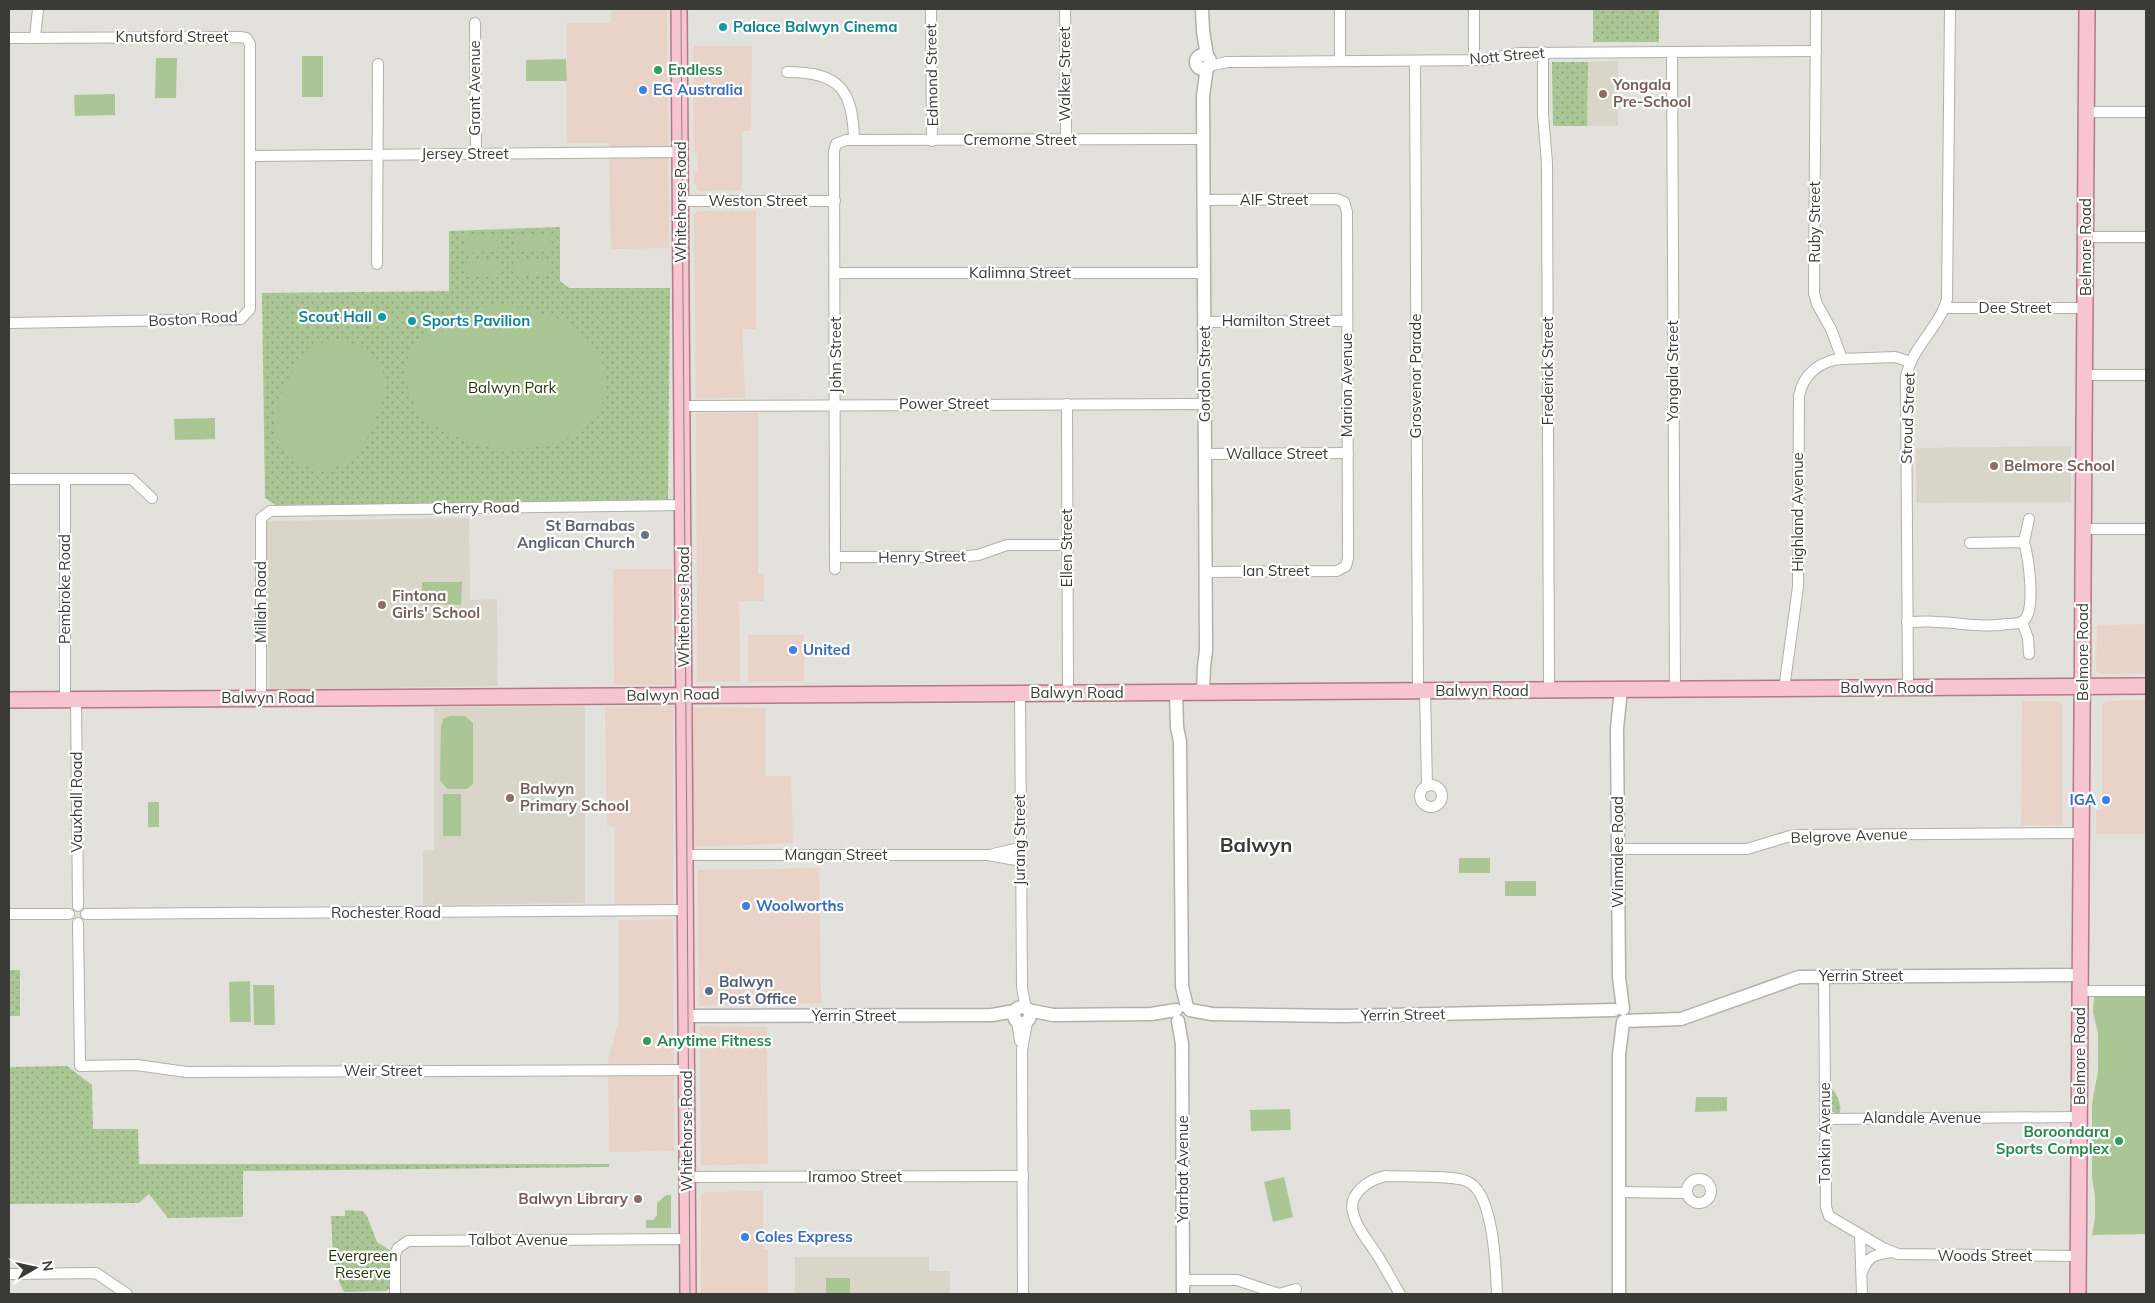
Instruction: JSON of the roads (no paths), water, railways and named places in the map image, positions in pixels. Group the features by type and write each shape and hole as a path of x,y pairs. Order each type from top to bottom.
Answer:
{"main road":[{"name":"Whitehorse Road","path":"679,9 688,1294"},
{"name":"Belmore Road","path":"2078,1294 2088,9"},
{"name":"Balwyn Road","path":"9,700 2146,686"}],"street":[{"path":"35,37 38,9"},
{"name":"Edmond Street","path":"931,9 932,141"},
{"name":"Walker Street","path":"1065,9 1066,139"},
{"name":"Gordon Street","path":"1202,9 1205,62 1203,139 1206,651 1210,666 1207,692"},
{"path":"1340,9 1340,61"},
{"path":"1474,9 1474,60"},
{"name":"Ruby Street","path":"1816,9 1814,293 1817,304 1831,329 1842,358"},
{"name":"Stroud Street","path":"1908,688 1906,382 1911,362 1944,308 1948,287 1950,9"},
{"name":"Grant Avenue","path":"475,23 476,154"},
{"name":"Knutsford Street","path":"9,38 240,36 246,38 250,44 250,156"},
{"name":"Nott Street","path":"1205,62 1487,60 1512,53 1542,52 1816,51"},
{"name":"Frederick Street","path":"1542,52 1543,123 1547,173 1549,690"},
{"name":"Yongala Street","path":"1672,52 1675,690"},
{"name":"Grosvenor Parade","path":"1415,61 1421,691 1427,786"},
{"path":"377,264 378,64"},
{"path":"787,72 817,73 835,83 845,95 852,108 854,140"},
{"path":"2087,112 2146,112"},
{"name":"Cremorne Street","path":"838,142 854,140 1203,139"},
{"name":"John Street","path":"835,568 836,273 834,151 838,142"},
{"name":"Jersey Street","path":"250,156 680,152"},
{"name":"Boston Road","path":"9,323 242,319 250,310 250,156"},
{"name":"AIF Street","path":"1204,200 1337,199 1344,202"},
{"name":"Weston Street","path":"680,201 835,201"},
{"name":"Marion Avenue","path":"1344,202 1347,212 1348,453 1348,558 1345,567"},
{"path":"2086,237 2146,237"},
{"name":"Kalimna Street","path":"836,273 1204,273"},
{"name":"Dee Street","path":"1944,308 2085,308"},
{"name":"Hamilton Street","path":"1205,322 1347,321"},
{"path":"1842,358 1895,358 1911,362"},
{"name":"Highland Avenue","path":"1784,689 1798,587 1799,396 1802,385 1811,372 1826,362 1842,358"},
{"path":"2085,375 2146,375"},
{"name":"Ellen Street","path":"1066,404 1068,693"},
{"name":"Power Street","path":"682,406 1205,404"},
{"name":"Wallace Street","path":"1206,454 1348,453"},
{"path":"9,479 132,479 152,498"},
{"name":"Pembroke Road","path":"64,479 70,699"},
{"name":"Cherry Road","path":"270,511 683,505"},
{"name":"Millah Road","path":"262,698 261,518 270,511"},
{"path":"1907,625 1960,624 1989,627 2022,622 2029,612 2029,557 2024,542 2029,519"},
{"path":"2084,529 2146,529"},
{"path":"1970,543 2024,542"},
{"name":"Henry Street","path":"835,557 960,557 978,555 1007,546 1067,545"},
{"name":"Ian Street","path":"1206,572 1337,571 1345,567"},
{"path":"2022,622 2028,638 2029,654"},
{"name":"Winmalee Road","path":"1617,690 1619,1294"},
{"name":"Yarrbat Avenue","path":"1180,692 1183,727 1180,742 1184,1294"},
{"name":"Jurang Street","path":"1020,693 1023,1294"},
{"name":"Vauxhall Road","path":"70,699 78,906"},
{"name":"Belgrove Avenue","path":"1618,849 1747,849 1790,836 1801,835 2082,833"},
{"name":"Mangan Street","path":"988,855 1020,848"},
{"name":"Mangan Street","path":"685,855 988,855 1020,861"},
{"path":"78,906 84,908 86,914 83,921 78,923 71,920 69,914 72,907 78,906"},
{"name":"Rochester Road","path":"86,914 686,910"},
{"path":"9,914 69,914"},
{"name":"Weir Street","path":"78,923 80,1066 137,1065 186,1072 686,1070"},
{"name":"Yerrin Street","path":"686,1016 1212,1014 1342,1016 1594,1012 1648,1020 1681,1019 1795,978 2081,975"},
{"name":"Tonkin Avenue","path":"1824,977 1826,1212 1833,1219 1892,1252"},
{"path":"2081,991 2146,991"},
{"name":"Alandale Avenue","path":"1825,1119 2080,1117"},
{"name":"Iramoo Street","path":"687,1177 1023,1176"},
{"path":"1400,1294 1358,1226 1352,1211 1353,1201 1361,1187 1377,1178 1386,1176 1460,1179 1476,1186 1487,1209 1497,1276 1497,1294"},
{"path":"1618,1192 1687,1192"},
{"path":"1860,1235 1862,1294"},
{"name":"Talbot Avenue","path":"394,1294 395,1254 398,1248 408,1241 687,1239"},
{"path":"1862,1273 1869,1259 1876,1255 1892,1252"},
{"name":"Woods Street","path":"1892,1252 1908,1255 2079,1256"},
{"path":"9,1274 96,1273 126,1294"},
{"path":"1183,1280 1237,1280 1276,1294 1296,1289"}],"tram line":[{"path":"681,9 690,1294"}],"place":[{"name":"Palace Balwyn Cinema","path":"723,27"},
{"name":"Endless","path":"658,70"},
{"name":"EG Australia","path":"643,90"},
{"name":"Yongala Pre-School","path":"1603,94"},
{"name":"Scout Hall","path":"382,317"},
{"name":"Sports Pavilion","path":"412,321"},
{"name":"Belmore School","path":"1994,466"},
{"name":"St Barnabas Anglican Church","path":"645,535"},
{"name":"Fintona Girls' School","path":"382,605"},
{"name":"United","path":"793,650"},
{"name":"Balwyn Primary School","path":"510,798"},
{"name":"IGA","path":"2106,800"},
{"name":"Woolworths","path":"746,906"},
{"name":"Balwyn Post Office","path":"709,991"},
{"name":"Anytime Fitness","path":"647,1041"},
{"name":"Boroondara Sports Complex","path":"2119,1141"},
{"name":"Balwyn Library","path":"638,1199"},
{"name":"Coles Express","path":"745,1237"}],"district":[{"name":"Balwyn","path":"1256,845"}],"park label":[{"name":"Balwyn Park","path":"512,388"},
{"name":"Evergreen Reserve","path":"363,1264"}]}
